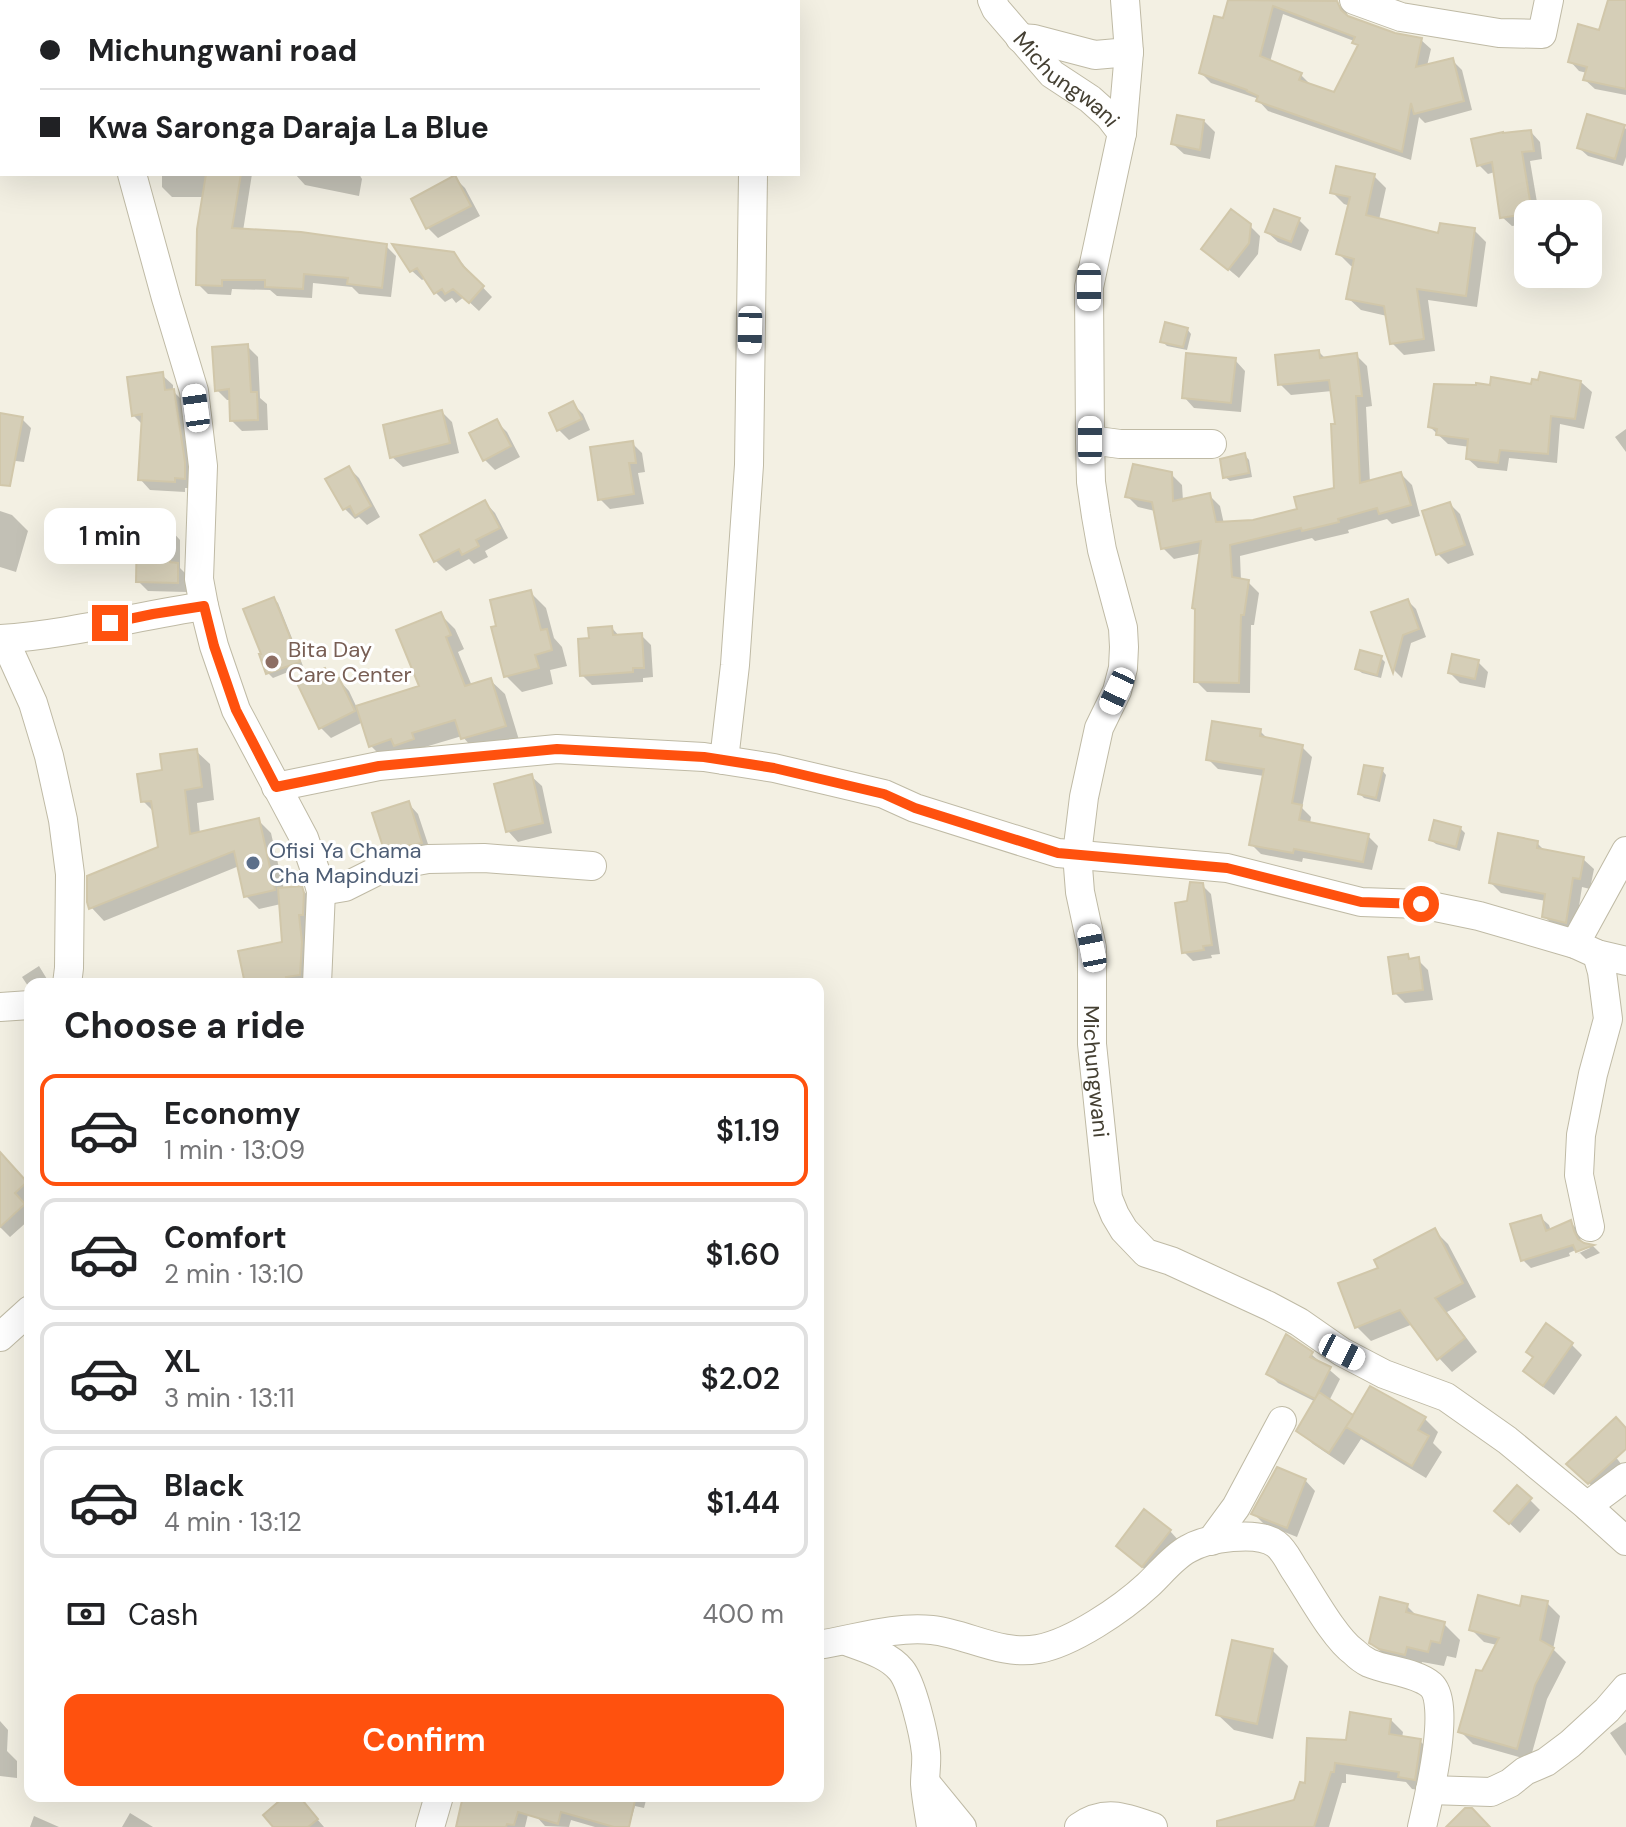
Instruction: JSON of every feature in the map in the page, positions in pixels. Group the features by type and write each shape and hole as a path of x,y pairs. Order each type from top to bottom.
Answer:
{"street":[{"name":"Michungwani","path":"992,0 996,9 1052,74 1090,99 1122,133 1089,287 1091,482 1102,550 1123,628 1123,668 1117,691 1099,728 1084,797 1077,854 1080,892 1092,948 1092,1044 1108,1198 1124,1230 1146,1253 1171,1261 1269,1306 1299,1322 1342,1352 1384,1374 1446,1397 1507,1440 1626,1541"},
{"path":"1122,133 1129,52 1125,0"},
{"path":"1354,0 1401,17 1499,33 1535,35 1542,34 1549,0"},
{"path":"1020,38 1095,55 1129,52"},
{"path":"133,176 194,391 203,466 199,579 204,606 236,710 304,838 321,891 317,978"},
{"path":"724,760 735,665 749,465 753,176"},
{"path":"1090,440 1120,444 1212,444"},
{"path":"68,978 70,874 63,820 33,703 2,639 204,606"},
{"path":"276,787 379,766 557,749 704,757 774,768 884,794 915,808 1058,853 1227,868 1361,902 1421,904 1479,916 1626,961"},
{"path":"1586,949 1626,851"},
{"path":"321,891 345,887 385,867 428,859 484,858 592,866"},
{"path":"1586,949 1602,972 1608,1019 1581,1135 1579,1175 1590,1227"},
{"path":"0,1007 24,1005"},
{"path":"0,1337 24,1315"},
{"path":"1211,1541 1236,1507 1282,1421"},
{"path":"1587,1506 1626,1477"},
{"path":"824,1644 894,1630 916,1629 954,1633 1011,1651 1043,1648 1087,1628 1134,1598 1185,1551 1199,1543 1229,1537 1275,1543 1344,1646 1367,1662 1433,1686 1440,1698 1430,1790 1422,1827"},
{"path":"846,1641 884,1657 902,1671 913,1698 926,1752 925,1782 931,1827"},
{"path":"1430,1790 1491,1792 1510,1783 1570,1744 1626,1688"},
{"path":"925,1782 962,1827"},
{"path":"430,1827 437,1802"},
{"path":"1079,1827 1097,1817 1110,1816 1125,1817 1153,1827"}],"building":[{"path":"1228,0 1337,1 1348,16 1395,33 1422,38 1416,67 1453,58 1464,101 1414,114 1411,103 1402,152 1256,101 1258,96 1247,90 1199,73 1214,16 1223,18","holes":["1273,6 1355,37 1352,43 1358,45 1334,92 1299,80 1302,73 1260,56"]},
{"path":"1608,0 1626,0 1626,89 1583,80 1587,67 1568,62 1578,24 1599,30"},
{"path":"1587,114 1625,125 1615,159 1577,148"},
{"path":"1177,115 1204,120 1200,150 1171,144"},
{"path":"1531,130 1534,151 1522,152 1530,200 1514,200 1514,216 1500,218 1492,162 1477,166 1471,139"},
{"path":"1336,166 1375,174 1366,215 1438,233 1440,223 1475,228 1466,296 1417,289 1424,339 1390,344 1384,306 1346,299 1354,259 1336,254 1350,197 1330,193"},
{"path":"206,176 241,176 232,228 301,232 387,244 382,288 347,284 348,278 304,274 303,289 265,287 265,280 222,280 222,286 196,285 197,229"},
{"path":"456,176 471,206 426,229 411,199"},
{"path":"1231,209 1251,224 1249,243 1228,270 1201,249"},
{"path":"1274,209 1300,218 1291,242 1265,232"},
{"path":"392,244 454,252 463,266 484,286 469,303 453,289 445,294 442,289 434,294 417,268 410,272"},
{"path":"1165,322 1188,328 1183,347 1160,342"},
{"path":"248,344 251,392 257,392 258,420 230,421 229,389 215,391 212,347"},
{"path":"1319,350 1320,358 1357,353 1362,396 1356,396 1360,483 1401,472 1411,505 1379,514 1377,508 1338,519 1339,522 1230,545 1232,577 1249,580 1244,615 1241,615 1239,683 1194,682 1195,609 1192,608 1201,541 1161,549 1152,502 1125,497 1133,464 1172,472 1173,501 1210,493 1216,522 1253,520 1297,509 1294,497 1334,488 1331,424 1335,424 1329,380 1278,385 1275,355"},
{"path":"1186,353 1236,358 1231,403 1182,398"},
{"path":"163,372 165,390 174,389 185,479 175,478 175,482 138,480 142,414 132,416 127,377"},
{"path":"1540,372 1581,381 1575,419 1551,416 1548,454 1500,450 1498,463 1466,459 1468,439 1436,435 1437,429 1428,427 1434,384 1490,385 1491,377 1531,384 1532,379 1538,380"},
{"path":"573,401 582,419 557,431 549,413"},
{"path":"442,410 450,443 390,458 383,425"},
{"path":"0,413 23,417 10,486 0,485"},
{"path":"497,419 511,446 483,461 469,433"},
{"path":"633,441 636,463 629,463 634,494 598,500 590,447"},
{"path":"1245,453 1249,473 1223,478 1220,459"},
{"path":"349,466 371,506 355,516 350,506 343,510 325,479"},
{"path":"485,500 500,528 476,540 479,546 462,555 459,549 434,562 420,535"},
{"path":"1450,502 1465,545 1436,555 1422,511"},
{"path":"137,527 170,528 170,562 178,563 178,583 136,582"},
{"path":"531,590 541,630 547,629 552,650 535,655 539,668 504,677 491,627 496,626 490,600"},
{"path":"274,597 300,662 266,674 243,609"},
{"path":"1408,599 1419,629 1403,635 1393,673 1371,612"},
{"path":"441,612 451,635 446,637 465,686 491,678 506,726 461,739 455,720 412,733 414,739 394,746 391,739 369,747 356,706 419,686 396,630"},
{"path":"612,626 613,635 642,633 644,668 633,668 633,672 580,676 578,639 589,638 588,628"},
{"path":"1360,650 1382,656 1377,675 1355,669"},
{"path":"1452,654 1479,660 1475,679 1448,673"},
{"path":"325,668 332,682 339,678 355,711 319,729 296,681"},
{"path":"1212,721 1261,729 1260,736 1303,745 1292,803 1302,805 1299,820 1369,834 1363,862 1294,849 1293,853 1249,845 1264,769 1206,760"},
{"path":"197,749 202,787 185,790 190,834 259,818 275,890 244,897 234,851 89,909 87,876 158,847 151,801 141,802 137,774 162,770 160,754"},
{"path":"1364,765 1383,768 1376,798 1358,794"},
{"path":"532,774 543,823 506,832 494,784"},
{"path":"409,801 422,843 384,850 372,813"},
{"path":"1434,820 1461,827 1456,847 1429,840"},
{"path":"1498,833 1538,841 1537,848 1584,857 1580,879 1573,878 1566,923 1542,917 1545,894 1489,883"},
{"path":"1190,882 1203,883 1212,945 1203,946 1204,950 1182,953 1175,903 1187,901"},
{"path":"302,886 304,893 303,915 299,915 302,942 300,975 244,978 238,951 282,942 278,888"},
{"path":"1408,954 1409,959 1419,957 1423,990 1393,994 1388,957"},
{"path":"0,1152 24,1179 24,1185 15,1193 24,1205 0,1227"},
{"path":"1541,1215 1546,1231 1571,1220 1578,1239 1594,1245 1576,1252 1573,1245 1521,1261 1510,1224"},
{"path":"1435,1228 1463,1283 1435,1298 1465,1338 1437,1360 1400,1310 1355,1328 1338,1283 1378,1268 1374,1260"},
{"path":"1546,1323 1573,1343 1543,1386 1523,1371 1533,1357 1526,1352"},
{"path":"1286,1334 1313,1352 1310,1357 1331,1367 1315,1399 1266,1374"},
{"path":"1370,1386 1426,1417 1418,1430 1429,1436 1412,1466 1346,1427 1353,1416 1329,1453 1296,1431 1319,1392 1353,1415"},
{"path":"1616,1417 1626,1428 1626,1449 1588,1484 1566,1464"},
{"path":"1277,1467 1306,1479 1287,1528 1251,1514"},
{"path":"1517,1485 1532,1498 1509,1524 1494,1511"},
{"path":"1144,1509 1171,1530 1142,1567 1116,1546"},
{"path":"1478,1595 1520,1606 1522,1596 1548,1601 1540,1640 1554,1648 1535,1685 1517,1749 1458,1732 1476,1670 1482,1671 1499,1638 1469,1630"},
{"path":"1380,1597 1408,1604 1406,1612 1445,1622 1440,1643 1431,1641 1428,1652 1407,1647 1405,1655 1379,1649 1369,1643"},
{"path":"1232,1640 1273,1649 1257,1724 1216,1715"},
{"path":"1350,1712 1391,1719 1389,1734 1421,1739 1415,1780 1398,1777 1399,1772 1335,1763 1314,1827 1217,1827 1217,1821 1294,1800 1300,1782 1305,1783 1307,1738 1346,1740"},
{"path":"278,1802 304,1802 318,1819 308,1827 273,1827 263,1815"},
{"path":"462,1802 635,1802 629,1827 614,1827 561,1812 558,1824 518,1812 514,1825 507,1824 506,1827 456,1827"},
{"path":"1465,1808 1472,1808 1490,1827 1446,1827"}],"place":[{"name":"Bita Day Care Center","path":"272,662"},
{"name":"Ofisi Ya Chama Cha Mapinduzi","path":"253,863"}],"route":[{"path":"110,623 204,606 236,710 276,787 379,766 557,749 704,757 774,768 884,794 915,808 1058,853 1227,868 1361,902 1421,904"}]}
